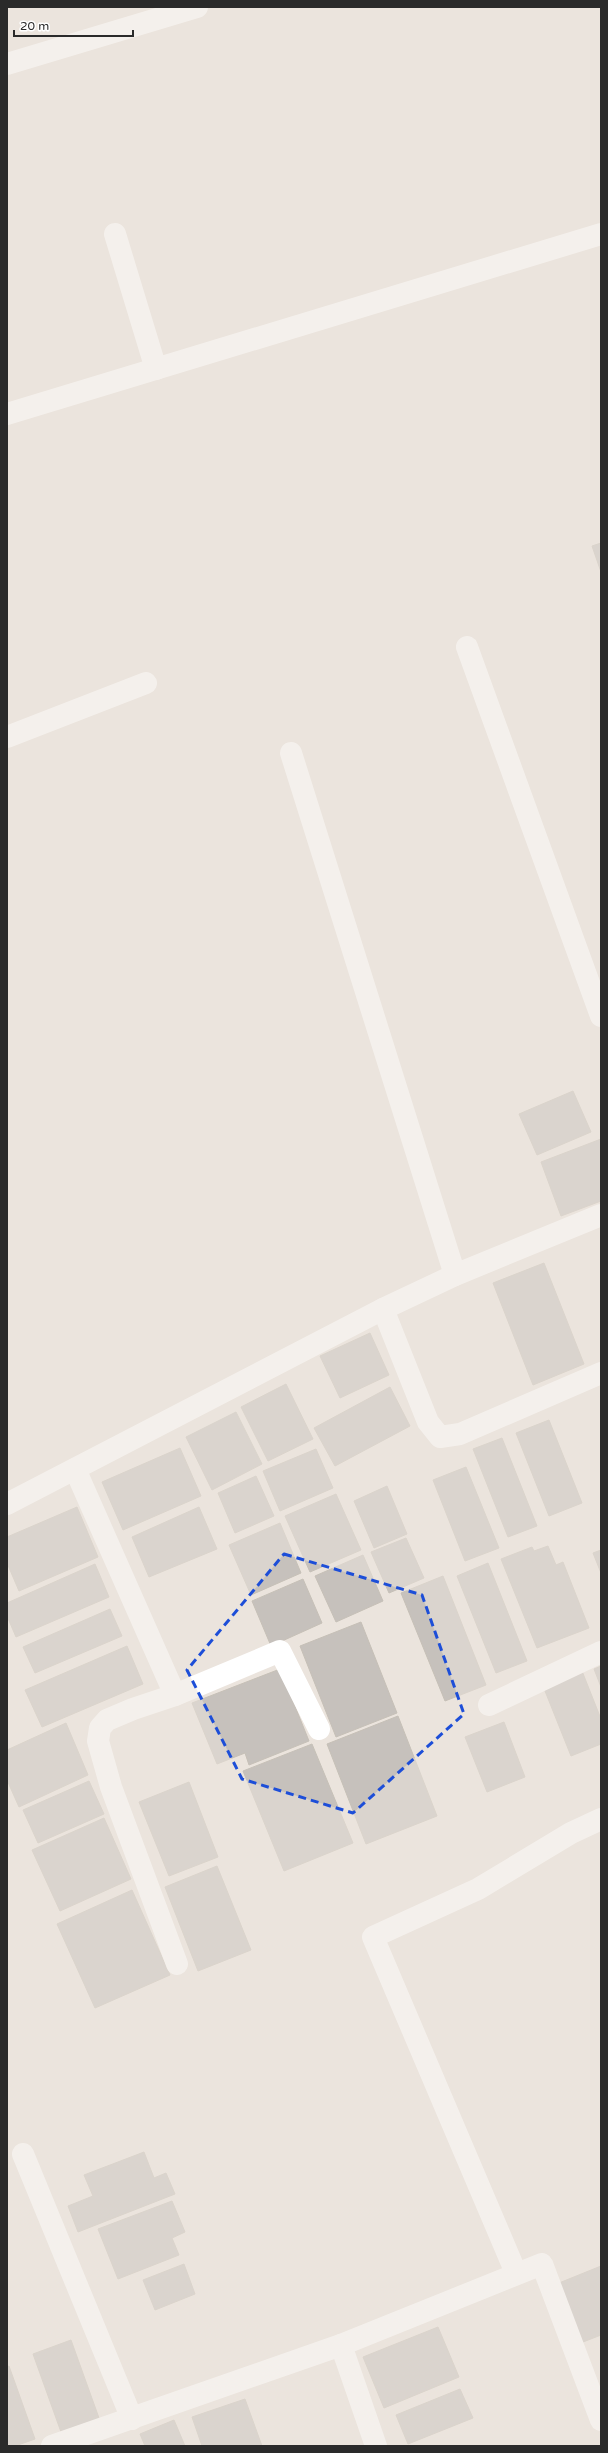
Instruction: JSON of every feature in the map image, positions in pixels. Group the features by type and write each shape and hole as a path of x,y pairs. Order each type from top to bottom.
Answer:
{"street":[{"path":"7,64 197,7"},
{"path":"115,234 156,369"},
{"path":"7,414 601,234"},
{"path":"467,647 601,1016"},
{"path":"7,737 146,683"},
{"path":"291,753 456,1275"},
{"path":"8,1501 75,1469 383,1309 456,1275 601,1215"},
{"path":"383,1309 428,1422 440,1437 460,1434 601,1374"},
{"path":"75,1469 175,1695"},
{"path":"177,1964 111,1787 98,1741 100,1728 107,1720 153,1701 175,1695 280,1651 319,1728"},
{"path":"489,1705 601,1652"},
{"path":"516,2273 373,1937 478,1889 571,1833 601,1819"},
{"path":"23,2154 132,2419"},
{"path":"52,2446 132,2419 275,2366 341,2345 516,2273 542,2264 601,2420"},
{"path":"341,2345 376,2446"}],"highlighted area":[{"path":"284,1554 422,1595 464,1714 353,1813 242,1779 187,1670"}],"building":[{"path":"601,543 601,572 592,546"},
{"path":"573,1091 591,1132 537,1155 519,1114"},
{"path":"601,1139 601,1201 561,1216 541,1162"},
{"path":"544,1263 584,1364 533,1385 493,1283"},
{"path":"370,1333 389,1375 340,1398 320,1356"},
{"path":"286,1384 313,1439 268,1461 241,1407"},
{"path":"390,1387 410,1426 335,1466 314,1428"},
{"path":"236,1412 262,1464 212,1490 186,1437"},
{"path":"549,1420 582,1503 549,1516 516,1433"},
{"path":"502,1438 537,1526 508,1537 473,1449"},
{"path":"180,1448 201,1496 123,1530 102,1482"},
{"path":"316,1449 333,1488 280,1511 263,1471"},
{"path":"466,1467 499,1548 465,1561 433,1480"},
{"path":"256,1476 274,1516 235,1533 218,1493"},
{"path":"387,1486 407,1534 374,1548 354,1501"},
{"path":"336,1494 361,1550 310,1572 285,1516"},
{"path":"77,1507 98,1557 19,1591 7,1563 7,1537"},
{"path":"199,1507 217,1549 149,1577 132,1537"},
{"path":"280,1523 301,1573 251,1595 229,1545"},
{"path":"406,1538 424,1578 389,1593 371,1552"},
{"path":"548,1546 556,1565 563,1562 589,1628 537,1648 501,1559 532,1547 534,1551"},
{"path":"601,1550 601,1573 593,1553"},
{"path":"363,1555 383,1601 336,1622 315,1576"},
{"path":"488,1563 527,1661 496,1673 457,1576"},
{"path":"95,1564 109,1597 16,1637 7,1616 7,1603"},
{"path":"443,1576 486,1685 445,1701 401,1593"},
{"path":"303,1579 322,1623 271,1646 252,1601"},
{"path":"110,1609 122,1636 35,1673 23,1647"},
{"path":"361,1622 397,1713 336,1737 300,1646"},
{"path":"127,1646 143,1684 42,1727 25,1690"},
{"path":"601,1666 601,1687 594,1669"},
{"path":"280,1669 309,1741 249,1765 245,1753 217,1764 192,1703"},
{"path":"582,1671 601,1719 601,1744 571,1756 543,1686"},
{"path":"398,1716 437,1816 366,1844 327,1744"},
{"path":"504,1722 525,1777 487,1792 465,1737"},
{"path":"66,1723 88,1775 19,1807 7,1780 7,1750"},
{"path":"312,1744 353,1843 284,1871 243,1771"},
{"path":"89,1781 104,1814 38,1843 23,1810"},
{"path":"189,1782 218,1857 169,1876 139,1802"},
{"path":"104,1818 131,1879 60,1911 32,1850"},
{"path":"217,1866 251,1950 198,1971 165,1887"},
{"path":"132,1890 170,1975 95,2008 57,1924"},
{"path":"144,2152 154,2178 166,2173 175,2194 78,2232 68,2206 93,2196 84,2175"},
{"path":"172,2201 185,2232 172,2238 179,2255 118,2279 98,2229"},
{"path":"184,2264 195,2294 155,2310 143,2280"},
{"path":"601,2266 601,2335 583,2342 559,2283"},
{"path":"438,2327 459,2377 384,2408 363,2357"},
{"path":"71,2340 99,2418 61,2432 33,2354"},
{"path":"9,2366 35,2439 15,2446 7,2446 7,2367"},
{"path":"460,2389 473,2418 408,2444 396,2415"},
{"path":"245,2399 262,2446 202,2446 192,2417"},
{"path":"174,2420 185,2446 145,2446 140,2434"}]}
